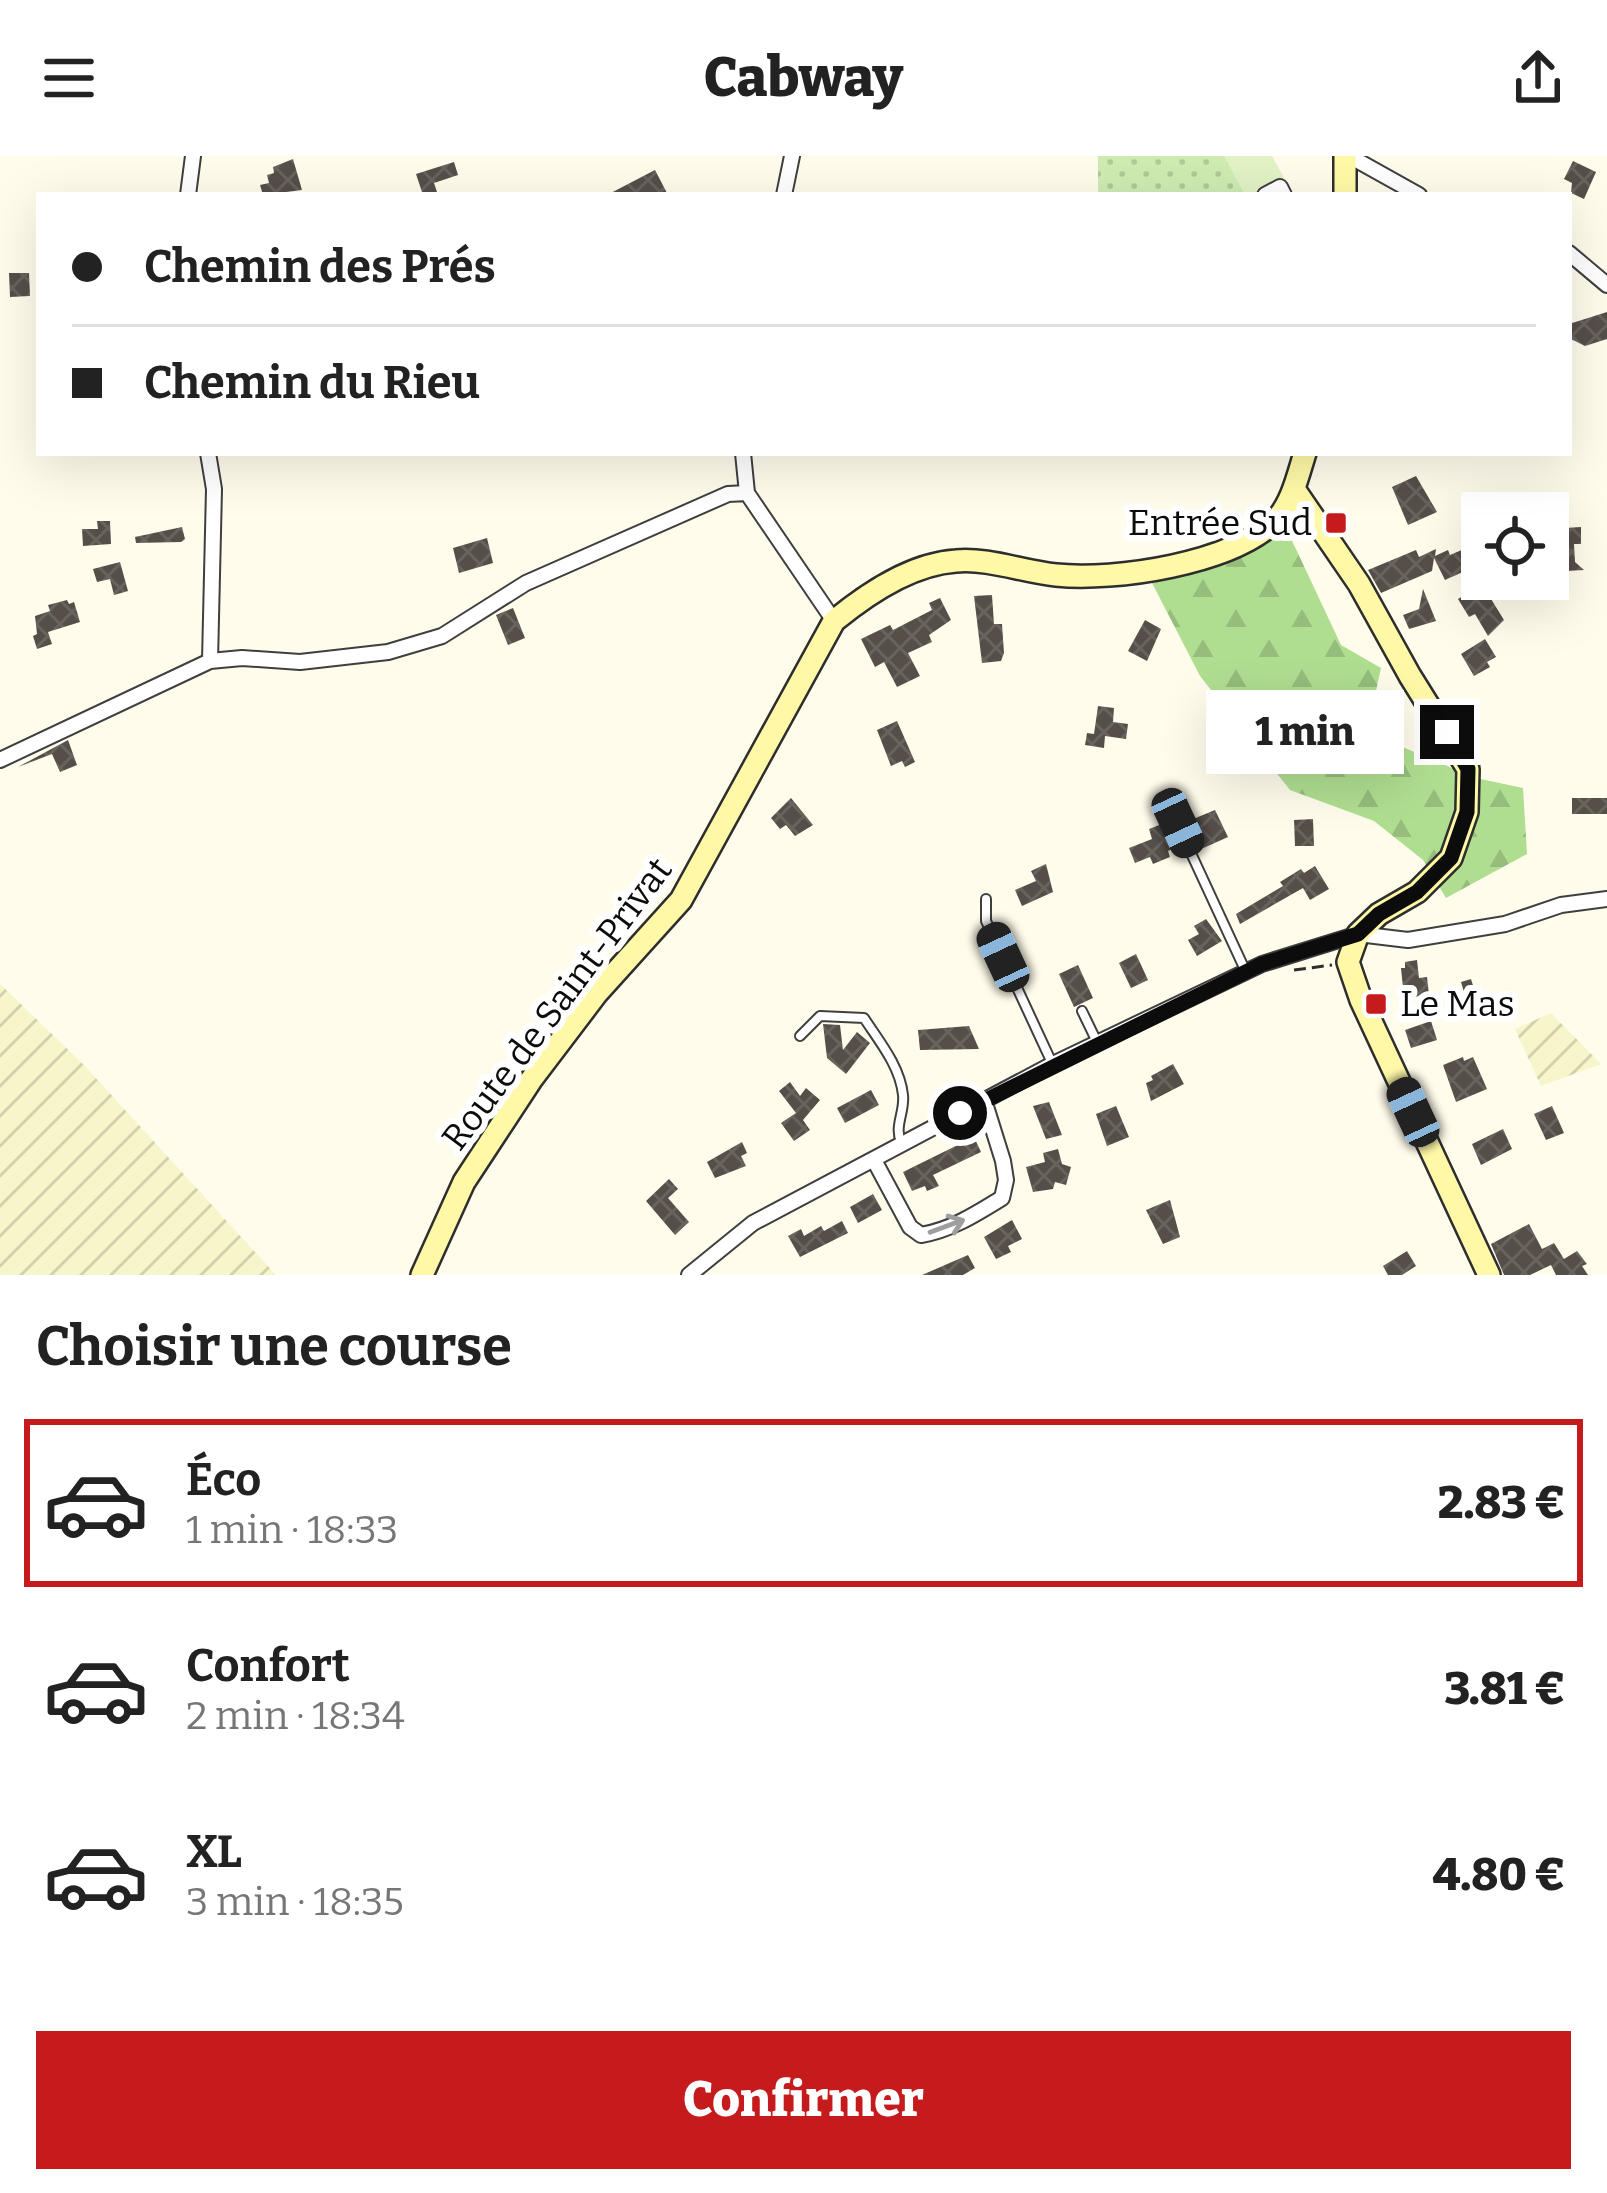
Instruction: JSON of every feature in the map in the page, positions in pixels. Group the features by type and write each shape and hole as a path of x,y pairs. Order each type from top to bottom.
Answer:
{"street":[{"path":"188,192 193,156"},
{"path":"785,192 791,156"},
{"path":"1345,192 1347,156 1413,192"},
{"path":"1572,256 1607,285"},
{"path":"208,456 214,489 210,662"},
{"path":"743,456 747,493 834,621"},
{"name":"Route de Saint-Privat","path":"422,1275 464,1182 520,1096 597,992 681,900 834,621 908,573 957,560 1056,575 1112,576 1203,557 1243,543 1276,519 1294,489 1304,456"},
{"path":"689,1275 753,1223 1053,1064 1246,972 1358,934 1379,914 1417,892 1451,858 1467,812 1468,769 1359,584 1294,489"},
{"path":"0,760 210,662 322,660 388,652 442,636 572,560 728,494 747,493"},
{"path":"1358,934 1408,940 1505,925 1562,905 1607,899"},
{"path":"1358,934 1348,962 1361,1000 1489,1275"},
{"path":"874,1160 910,1226 921,1235 965,1220 1002,1198 1006,1180 983,1100"}],"lane":[{"path":"1170,825 1178,823 1246,972"},
{"path":"986,899 986,921 1053,1064"},
{"path":"1082,1011 1098,1043"},
{"path":"800,1036 820,1016 864,1018 890,1057 902,1088 897,1133 902,1144"}],"path":[{"path":"1290,970 1348,962"}],"shaded area":[{"path":"0,984 83,1064 276,1275 0,1275"},
{"path":"1551,1013 1601,1064 1541,1086 1515,1029"}],"green space":[{"path":"1098,156 1270,156 1292,192 1098,192"},
{"path":"1224,156 1272,156 1287,183 1270,192 1243,192"},
{"path":"1287,530 1341,645 1381,668 1367,732 1476,778 1523,788 1527,854 1446,898 1423,860 1374,821 1290,790 1200,676 1152,583 1229,563"}],"building":[{"path":"293,159 302,190 262,192 260,185 269,183 267,175 274,173 273,167"},
{"path":"1573,161 1596,172 1584,199 1572,193 1572,183 1564,179"},
{"path":"454,162 458,175 434,183 437,192 422,192 416,174"},
{"path":"655,170 666,192 613,192"},
{"path":"9,273 29,273 30,296 10,297"},
{"path":"1607,312 1607,339 1585,346 1572,340 1572,323"},
{"path":"1416,476 1437,512 1408,525 1392,487"},
{"path":"97,521 110,521 111,544 83,546 82,529 98,529"},
{"path":"182,527 185,539 181,542 136,543 135,537"},
{"path":"1581,527 1581,544 1574,544 1575,562 1584,570 1569,571 1569,528"},
{"path":"487,538 493,563 459,573 453,548"},
{"path":"1436,549 1435,556 1448,550 1450,555 1461,550 1461,573 1445,580 1434,558 1432,571 1381,593 1368,570 1416,550 1419,557"},
{"path":"120,562 128,591 114,595 110,579 97,582 93,569"},
{"path":"1423,589 1436,621 1409,629 1403,615 1419,609"},
{"path":"992,595 994,624 1002,624 1004,653 1001,661 982,663 974,596"},
{"path":"940,598 951,620 929,635 932,642 908,653 920,676 897,687 884,662 875,667 861,639 890,625 893,630 932,610 929,603"},
{"path":"1458,599 1492,600 1504,620 1488,636 1475,614 1469,617"},
{"path":"74,602 80,622 48,632 52,644 37,649 35,616 50,611 48,605"},
{"path":"513,608 525,638 508,645 496,615"},
{"path":"1145,620 1161,629 1147,661 1128,651"},
{"path":"1485,639 1496,657 1487,662 1490,667 1474,676 1461,654"},
{"path":"1098,706 1114,708 1113,722 1128,724 1126,739 1105,736 1104,748 1085,745 1087,733 1094,734"},
{"path":"897,721 915,762 905,767 902,761 891,766 877,730"},
{"path":"68,740 77,765 60,772 52,754 18,767"},
{"path":"791,798 813,825 795,836 771,818"},
{"path":"1572,798 1607,798 1607,814 1572,814"},
{"path":"1215,810 1228,837 1199,850 1186,822"},
{"path":"1313,819 1314,846 1295,846 1294,820"},
{"path":"1162,824 1172,849 1170,857 1153,864 1150,857 1135,863 1129,848 1152,839 1149,829"},
{"path":"1046,864 1053,892 1022,906 1015,890 1036,881 1031,871"},
{"path":"1315,866 1329,889 1310,900 1303,888 1240,924 1236,914 1283,886 1280,882 1301,869 1304,873"},
{"path":"1206,919 1222,941 1197,956 1188,940 1199,934 1194,926"},
{"path":"1136,954 1148,980 1131,988 1119,963"},
{"path":"1417,960 1419,978 1427,977 1429,995 1404,998 1401,968"},
{"path":"1078,965 1093,998 1074,1007 1059,974"},
{"path":"1471,979 1479,1005 1489,1002 1493,1013 1472,1019 1461,982"},
{"path":"1431,1021 1437,1040 1411,1048 1405,1030"},
{"path":"823,1024 840,1025 843,1050 857,1032 870,1043 846,1074 827,1058"},
{"path":"969,1026 979,1049 920,1050 918,1030"},
{"path":"1463,1057 1464,1061 1473,1057 1487,1089 1456,1102 1443,1065"},
{"path":"1173,1064 1184,1084 1151,1101 1146,1083"},
{"path":"790,1082 800,1096 806,1088 820,1100 803,1120 810,1130 794,1141 781,1123 796,1113 779,1091"},
{"path":"871,1090 879,1105 845,1123 837,1108"},
{"path":"1049,1102 1062,1135 1046,1139 1033,1106"},
{"path":"1116,1106 1129,1137 1107,1146 1096,1114"},
{"path":"1552,1106 1564,1133 1546,1140 1534,1114"},
{"path":"1503,1129 1512,1149 1481,1165 1472,1144"},
{"path":"974,1137 981,1152 933,1175 939,1186 912,1191 903,1172"},
{"path":"742,1142 746,1166 715,1178 707,1162"},
{"path":"1058,1149 1062,1164 1071,1167 1066,1185 1055,1182 1053,1189 1033,1192 1026,1167 1045,1162 1043,1153"},
{"path":"669,1179 678,1189 668,1198 689,1222 675,1235 646,1201"},
{"path":"873,1194 882,1210 858,1223 850,1207"},
{"path":"1170,1200 1180,1237 1163,1244 1146,1210"},
{"path":"1012,1220 1022,1239 996,1259 984,1237"},
{"path":"842,1221 848,1233 800,1257 788,1236 801,1229 804,1236 821,1226 824,1231"},
{"path":"1529,1224 1542,1249 1554,1243 1564,1259 1577,1251 1587,1264 1582,1266 1588,1275 1556,1275 1551,1265 1530,1275 1504,1275 1491,1244"},
{"path":"1407,1251 1416,1266 1402,1275 1388,1275 1383,1266"},
{"path":"968,1255 975,1268 963,1275 922,1275"}],"place":[{"name":"Entrée Sud","path":"1336,523"},
{"name":"Le Mas","path":"1376,1004"}],"route":[{"path":"960,1113 1262,964 1358,934 1379,914 1417,892 1451,858 1467,812 1468,769 1447,732"}]}
